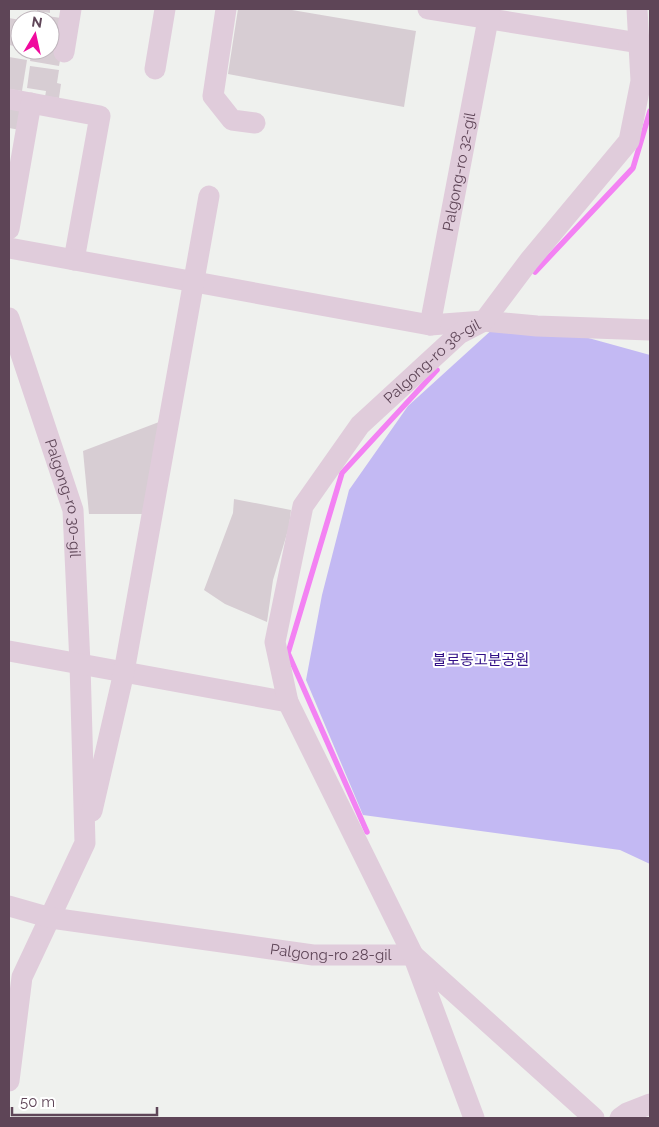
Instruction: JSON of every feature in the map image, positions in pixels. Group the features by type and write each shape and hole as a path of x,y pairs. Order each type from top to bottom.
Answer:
{"street":[{"path":"64,52 72,9"},
{"path":"155,69 165,9"},
{"path":"226,9 213,96 232,120 255,123"},
{"path":"428,9 489,14 639,44"},
{"name":"Palgong-ro 38-gil","path":"474,1118 413,955 288,702 275,642 304,506 360,425 459,334 484,321 529,261 629,141 641,81 637,9"},
{"name":"Palgong-ro 32-gil","path":"430,325 489,14"},
{"path":"9,100 100,116 74,260"},
{"path":"9,229 31,104"},
{"path":"193,282 209,196"},
{"path":"9,248 430,325 484,321 537,326 650,330"},
{"name":"Palgong-ro 30-gil","path":"9,1081 22,977 85,843 124,672 193,282"},
{"name":"Palgong-ro 30-gil","path":"12,327 73,510 85,843"},
{"path":"9,651 288,702"},
{"name":"Palgong-ro 28-gil","path":"9,906 51,918 313,955 413,955 594,1118"},
{"path":"620,1118 627,1113 650,1104"}],"green space":[{"name":"불로동고분공원","path":"506,317 650,355 650,864 620,850 363,815 306,680 322,595 349,490 408,406"}],"building":[{"path":"238,9 286,9 416,31 404,107 228,74"},
{"path":"9,18 10,45 9,45"},
{"path":"60,18 68,19 66,32 60,31"},
{"path":"60,44 63,44 59,66 30,61 60,60"},
{"path":"9,57 10,60 27,60 22,91 9,89"},
{"path":"30,66 59,70 57,83 61,84 59,98 45,97 46,91 27,88"},
{"path":"9,106 23,113 20,130 9,128"},
{"path":"159,422 145,514 89,514 83,451"},
{"path":"234,499 291,510 289,527 273,580 267,622 225,604 204,590 233,513"}],"waterway":[{"path":"535,272 633,168 650,111"},
{"path":"367,832 288,653 342,473 437,370"}]}
